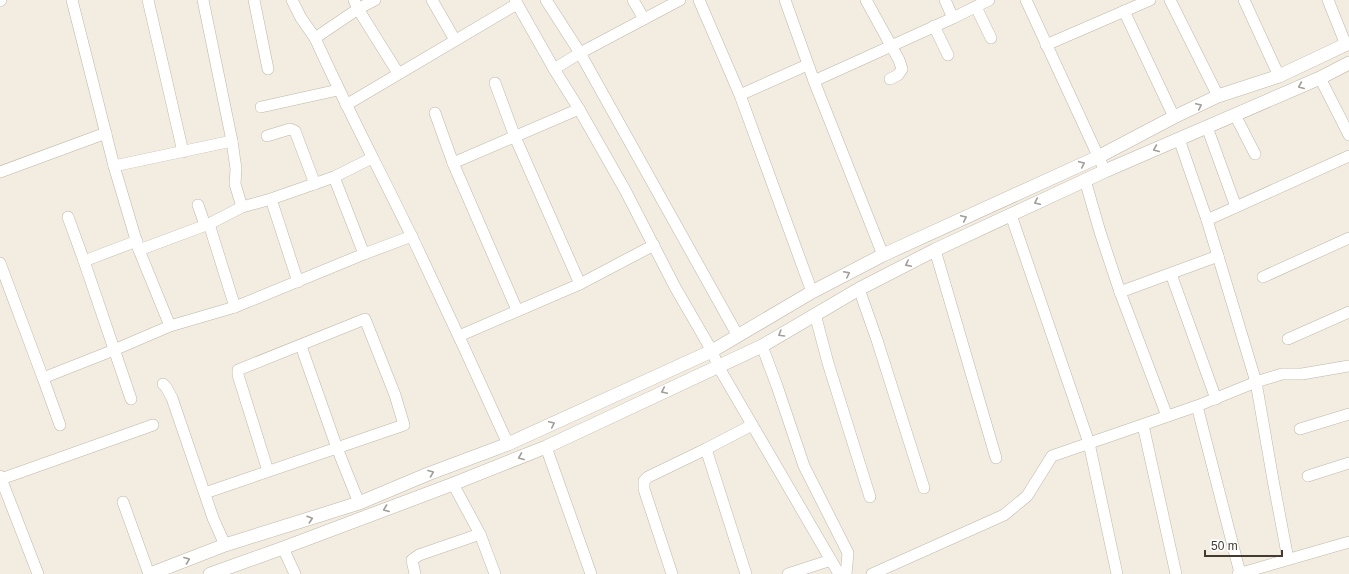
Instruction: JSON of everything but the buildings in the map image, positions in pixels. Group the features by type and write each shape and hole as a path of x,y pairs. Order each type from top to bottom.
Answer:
{"street":[{"path":"72,0 114,166 138,245 170,326"},
{"path":"148,0 183,152"},
{"path":"203,0 232,141 236,169 235,184 242,207"},
{"path":"254,0 268,69"},
{"path":"292,0 300,18 315,38 338,90 412,236 508,444"},
{"path":"315,38 356,4 375,0"},
{"path":"432,0 455,40"},
{"path":"546,0 580,53 738,336"},
{"path":"633,0 644,19"},
{"path":"554,69 580,53 680,0"},
{"path":"699,0 740,95 812,292"},
{"path":"785,0 807,65 883,255"},
{"path":"866,0 892,46 902,69 898,75 890,79"},
{"path":"945,0 953,18"},
{"path":"814,81 953,18 989,0"},
{"path":"1026,0 1105,171"},
{"path":"1046,45 1150,0"},
{"path":"1170,0 1218,96"},
{"path":"1244,0 1279,76"},
{"path":"123,502 150,574 226,545 359,503 428,474 508,444 712,351 812,292 883,255 1098,157 1174,117 1218,96 1279,76 1347,44 1328,0"},
{"path":"346,105 516,2 554,69 579,109 654,245 675,287 712,351 718,366 839,574"},
{"path":"356,4 398,73"},
{"path":"976,7 991,38"},
{"path":"1124,11 1174,117"},
{"path":"934,26 948,55"},
{"path":"210,574 453,484 546,447 762,346 859,289 934,250 1105,171 1320,78 1343,66 1330,52"},
{"path":"740,95 807,65"},
{"path":"1320,78 1349,134"},
{"path":"495,83 515,136 580,284"},
{"path":"261,107 338,90"},
{"path":"453,163 579,109"},
{"path":"435,113 453,163 517,310"},
{"path":"1235,115 1255,154"},
{"path":"1207,127 1236,207"},
{"path":"267,136 290,128 295,131 315,184"},
{"path":"0,172 106,133"},
{"path":"1179,139 1207,220 1256,382 1288,559"},
{"path":"114,166 232,141"},
{"path":"1207,220 1349,156"},
{"path":"84,261 207,225 242,207 271,199 334,177 372,158"},
{"path":"334,177 364,254"},
{"path":"1085,180 1120,292 1167,416"},
{"path":"271,199 298,282"},
{"path":"198,205 207,225 235,307"},
{"path":"1011,215 1089,443 1117,574"},
{"path":"68,217 132,398"},
{"path":"43,378 170,326 235,307 412,236"},
{"path":"1263,277 1349,238"},
{"path":"459,336 580,284 654,245"},
{"path":"934,250 996,458"},
{"path":"1120,292 1218,256"},
{"path":"0,263 60,425"},
{"path":"1171,274 1216,399"},
{"path":"859,289 877,340 924,488"},
{"path":"1288,339 1349,312"},
{"path":"815,314 828,363 870,497"},
{"path":"205,493 404,425 395,395 365,319 301,346 238,370 238,375 268,471"},
{"path":"301,346 359,503"},
{"path":"762,346 804,466 848,553 846,574"},
{"path":"872,574 1004,515 1027,496 1052,456 1197,406 1256,382 1282,374 1302,374 1349,366"},
{"path":"163,384 172,398 213,518 226,545"},
{"path":"1197,406 1239,574 1349,542"},
{"path":"1300,429 1349,414"},
{"path":"672,574 644,489 644,481 648,477 706,449 752,424"},
{"path":"38,574 1,478 153,425"},
{"path":"1142,425 1176,574"},
{"path":"546,447 591,574"},
{"path":"706,449 746,574"},
{"path":"1308,476 1349,463"},
{"path":"453,484 480,534 495,574"},
{"path":"415,574 412,560 419,555 480,534"},
{"path":"283,548 295,574"},
{"path":"788,574 830,560"}]}
